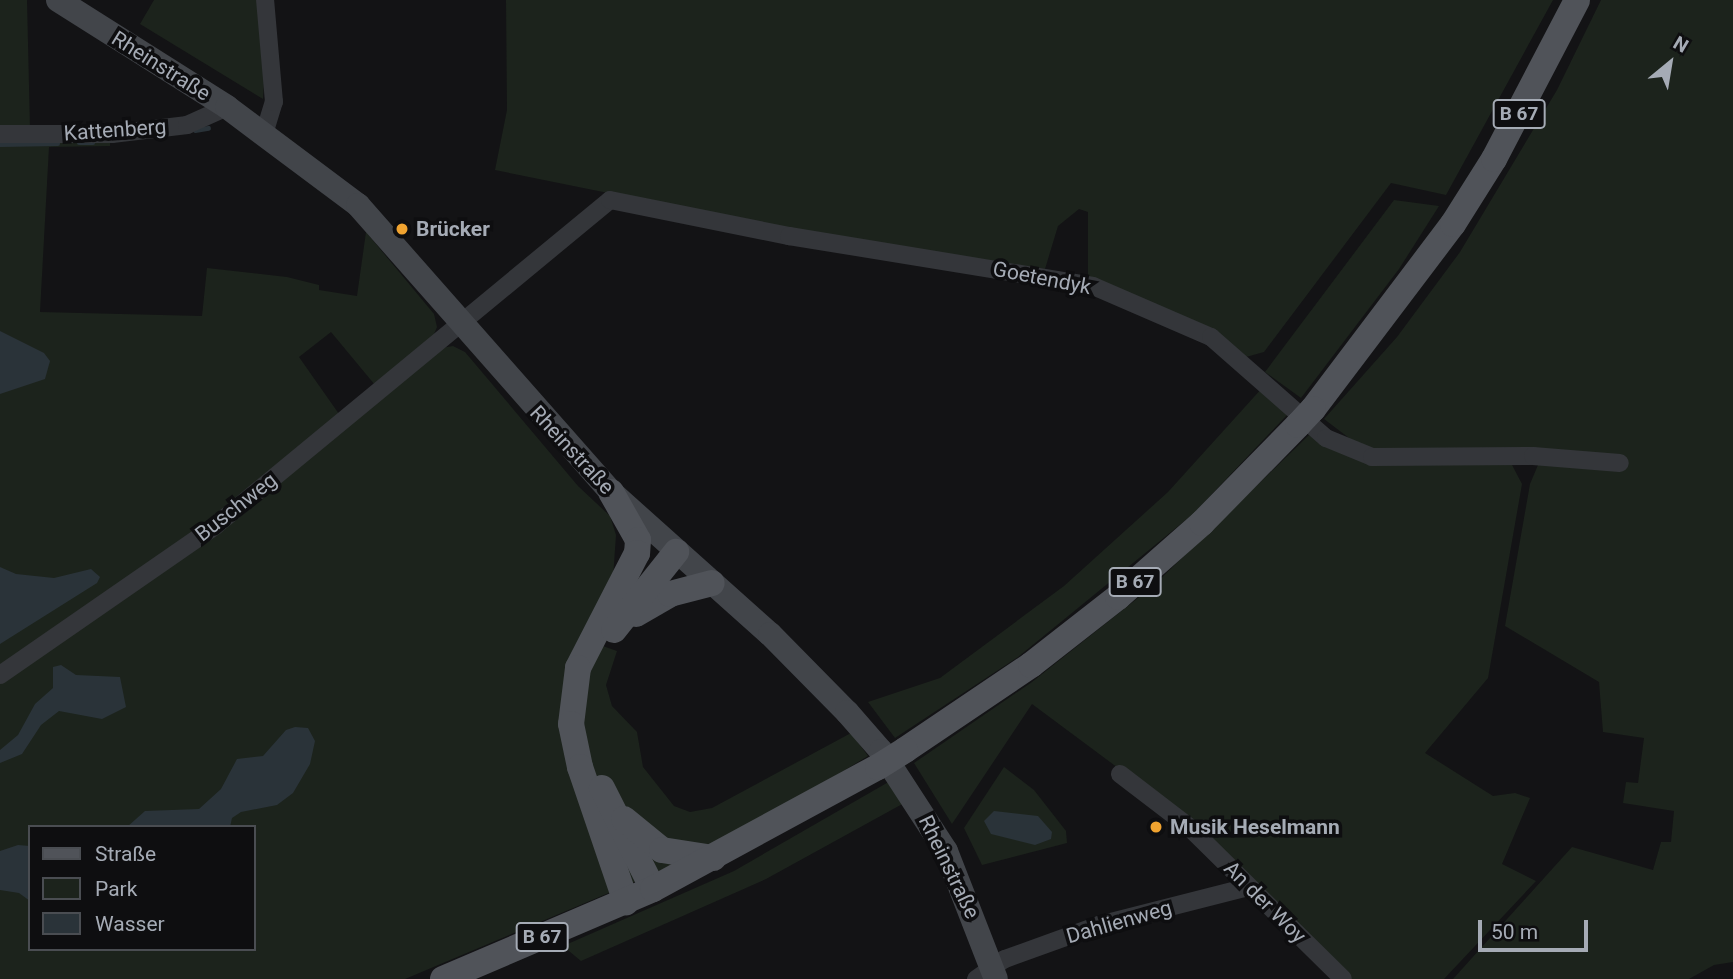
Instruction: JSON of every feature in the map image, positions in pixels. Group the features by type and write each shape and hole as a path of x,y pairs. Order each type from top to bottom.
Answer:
{"main road":[{"name":"Rheinstraße","path":"58,0 227,107 358,205 611,492 771,634 881,751 946,850 988,974"},
{"name":"B 67","path":"443,979 653,890 878,767 1031,665 1118,597 1202,523 1306,417 1453,223 1494,159 1577,0"},
{"path":"611,492 638,540 634,565 578,668 571,724 580,767 626,902"},
{"path":"612,607 656,563 676,552"},
{"path":"653,890 584,751 580,720 585,680 610,635 676,552"},
{"path":"610,635 670,594 712,583"},
{"path":"609,804 643,839 662,850 715,858"}],"street":[{"path":"264,134 274,102 265,0"},
{"name":"Kattenberg","path":"0,134 112,134 187,125 227,107"},
{"name":"Goetendyk","path":"461,324 610,200 789,236 1093,286 1211,337 1326,438 1372,457 1545,457 1620,463"},
{"name":"Buschweg","path":"0,675 215,526 461,324"},
{"name":"An der Woy","path":"1120,774 1189,827 1343,979"},
{"name":"Dahlienweg","path":"988,974 1099,925 1248,887"}],"green space":[{"path":"0,0 27,0 30,129 0,129"},
{"path":"154,0 257,0 265,65 263,99 140,24"},
{"path":"506,0 1553,0 1446,195 1391,183 1264,352 1246,357 1088,278 1088,212 1079,209 1058,226 1045,269 791,230 495,170 507,110"},
{"path":"1601,0 1733,0 1733,962 1714,965 1689,979 1453,979 1572,847 1653,870 1661,842 1671,842 1674,811 1623,803 1626,782 1638,783 1644,738 1603,732 1599,682 1505,626 1530,484 1538,465 1390,454 1357,444 1324,419 1397,337 1460,252 1557,90"},
{"path":"110,139 110,146 49,147 40,312 202,316 207,268 287,277 319,285 319,290 357,296 366,232 434,314 437,327 432,339 375,385 331,332 299,357 339,414 209,521 0,666 0,141"},
{"path":"1394,200 1439,206 1399,269 1301,398 1265,372"},
{"path":"453,346 465,352 578,486 610,516 616,535 613,578 583,639 617,651 606,685 612,706 637,732 643,767 674,806 690,812 712,808 851,733 868,756 754,825 656,873 405,979 0,979 0,682 441,348"},
{"path":"1263,387 1287,415 1193,514 1018,657 895,738 868,702 940,678 1064,586 1168,492"},
{"path":"1309,435 1371,464 1511,463 1522,484 1488,678 1425,753 1493,796 1515,793 1530,798 1502,864 1536,881 1444,979 1352,979 1192,823 1032,704 952,824 914,763 1032,682 1153,586"},
{"path":"1004,767 1034,790 1066,831 1067,843 982,865 964,828"},
{"path":"892,780 906,802 766,879 581,961 563,946 734,871"}],"water":[{"path":"0,331 44,353 50,361 45,379 0,394"},
{"path":"0,567 16,574 54,578 91,569 100,577 97,583 0,644"},
{"path":"61,665 76,675 120,677 126,707 102,719 59,711 41,725 22,754 0,763 0,750 18,735 35,704 53,688 53,667"},
{"path":"295,727 308,728 315,741 310,764 293,793 277,805 241,812 232,818 230,825 129,825 145,811 199,809 221,789 237,759 263,756 286,730"},
{"path":"994,811 1038,816 1052,832 1051,839 1035,845 991,834 984,821"},
{"path":"18,845 28,846 28,900 19,893 0,890 0,851"}],"waterway":[{"path":"195,130 208,128"},
{"path":"0,144 57,143"},
{"path":"79,143 93,143"}],"place":[{"name":"Brücker","path":"402,229"},
{"name":"Musik Heselmann","path":"1156,827"}]}
